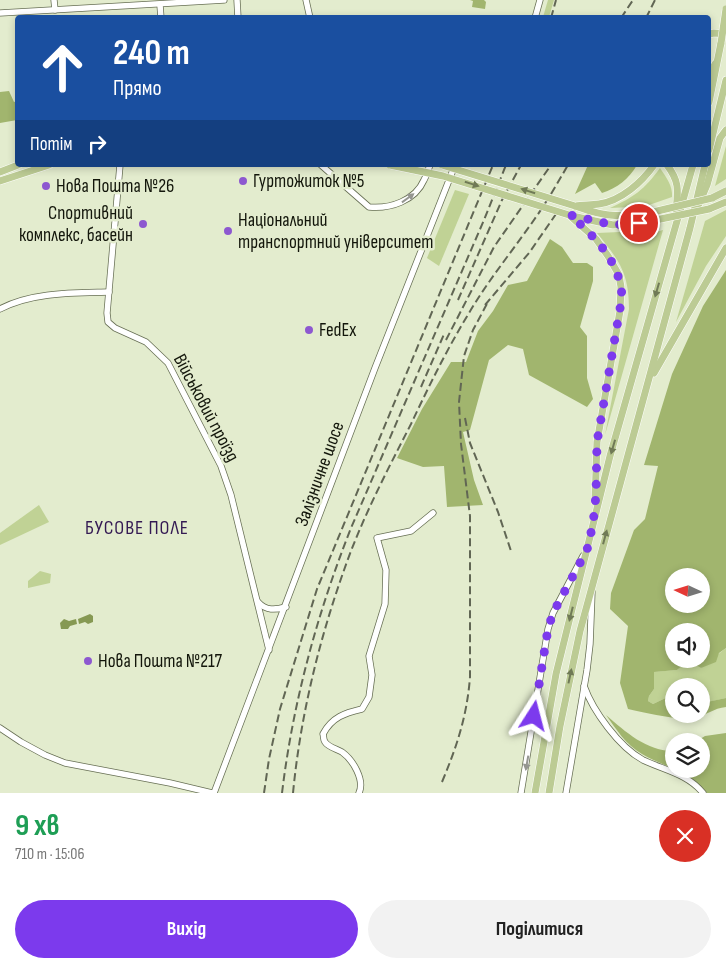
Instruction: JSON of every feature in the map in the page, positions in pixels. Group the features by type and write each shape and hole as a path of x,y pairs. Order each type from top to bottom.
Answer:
{"main road":[{"path":"711,93 722,43 726,9"},
{"path":"711,34 726,34"},
{"path":"711,72 719,55"},
{"path":"711,142 726,80"},
{"path":"690,228 707,185 720,138 726,130"},
{"path":"0,172 15,166"},
{"path":"0,181 43,167"},
{"path":"400,167 452,178 570,215 613,225 651,222 709,209 726,202"},
{"path":"448,167 599,215 614,216 653,212 712,198 726,191"},
{"path":"574,206 601,204 632,189 652,167"},
{"path":"668,167 678,186 670,243"},
{"path":"535,793 556,674 610,456 692,167"},
{"path":"549,793 568,683 592,584 649,381 705,167"},
{"path":"570,215 592,235 608,256 618,275 621,287 620,312 597,442 596,495 593,524"},
{"path":"649,381 726,248"}],"street":[{"path":"54,0 55,10"},
{"path":"1,14 32,15 55,10 224,0"},
{"path":"237,0 238,15"},
{"path":"306,0 309,15"},
{"path":"536,15 540,0"},
{"path":"156,3 160,15"},
{"name":"Військовий проїзд","path":"120,167 108,292 108,322 115,328 146,342 168,363 221,466 231,495 269,650"},
{"path":"323,167 369,207 379,208 394,205 411,196 424,182 429,167"},
{"name":"Залізничне шосе","path":"213,793 454,167"},
{"path":"0,308 39,296 108,292"},
{"path":"359,793 360,781 351,761 344,753 327,744 323,734 338,717 349,711 362,708 368,697 372,675 369,656 385,604 386,570 377,538 412,531 433,513"},
{"path":"522,793 548,629 553,613 587,550"},
{"path":"566,793 590,644 592,584"},
{"path":"258,602 268,609 274,610 286,607"},
{"path":"584,685 590,699 603,719 622,743 643,760 693,782 703,793"},
{"path":"0,728 44,755 65,763 213,793"}],"shaded area":[{"path":"470,0 484,0 486,2 485,9 472,7 473,1"},
{"path":"548,0 554,0 550,15 544,15"},
{"path":"9,91 15,102 15,120 0,123 0,92"},
{"path":"726,146 726,179 715,186"},
{"path":"587,167 636,167 618,186 607,191 602,193 595,183 575,194"},
{"path":"660,168 670,185 672,197 649,205 610,208 638,192"},
{"path":"455,190 469,194 439,266 427,258"},
{"path":"726,210 726,236 706,266 676,322 705,221"},
{"path":"663,230 605,435 629,309 629,297 625,276 617,259 597,233 642,231 645,235"},
{"path":"550,239 562,247 573,263 587,263 593,267 593,281 580,327 587,336 587,378 593,399 587,407 529,375 523,349 508,345 489,360 470,430 463,432 474,480 483,505 447,507 444,466 423,467 397,458 422,409 451,362 466,362 478,331 493,311 508,285 527,281"},
{"path":"726,270 726,648 719,653 716,662 710,664 710,623 665,623 665,668 679,668 677,670 654,672 654,689 648,701 653,704 665,698 665,717 628,709 620,683 628,626 610,609 611,593 634,530 645,519 658,466 644,465 672,374 703,306"},
{"path":"39,505 49,522 0,545 0,533"},
{"path":"40,571 51,574 50,583 28,588 28,581"},
{"path":"90,614 93,616 93,622 79,624 78,619"},
{"path":"64,619 69,621 76,619 77,624 70,626 68,629 61,629 60,623"},
{"path":"726,648 726,698 710,702 710,678 665,678 665,698 653,704 648,701 654,689 653,672 677,670 679,668 710,668 710,661"},
{"path":"726,698 726,707 710,712 710,701"},
{"path":"606,715 629,734 645,744 665,750 665,765 636,750 622,736"},
{"path":"726,733 726,793 707,793 691,778 710,778 710,735"}],"railway":[{"path":"552,15 556,0"},
{"path":"623,15 633,0"},
{"path":"648,15 655,0"},
{"path":"264,793 280,709 317,589 492,167"},
{"path":"282,793 300,692 327,593 351,528 505,167"},
{"path":"458,300 502,200 520,167"},
{"path":"446,340 494,247 550,167"},
{"path":"293,793 301,731 314,670 341,580 365,518 431,382 461,327 485,288 540,211 567,167"},
{"path":"485,305 529,253 556,214"},
{"path":"442,782 461,731 470,677 470,516 461,444 459,402 464,356 473,330 489,300"},
{"path":"421,387 445,332"},
{"path":"465,418 470,443 498,512 511,551"}],"place":[{"name":"Гуртожиток №5","path":"243,181"},
{"name":"Нова Пошта №26","path":"46,186"},
{"name":"Спортивний комплекс, басейн","path":"143,224"},
{"name":"Національний транспортний університет","path":"228,231"},
{"name":"FedEx","path":"309,330"},
{"name":"Нова Пошта №217","path":"88,661"}],"district":[{"name":"БУСОВЕ ПОЛЕ","path":"137,528"}],"route":[{"path":"534,716 548,629 559,600 587,550 593,524 598,430 622,297 614,265 589,231 570,215 601,224 627,225 639,223"}]}
